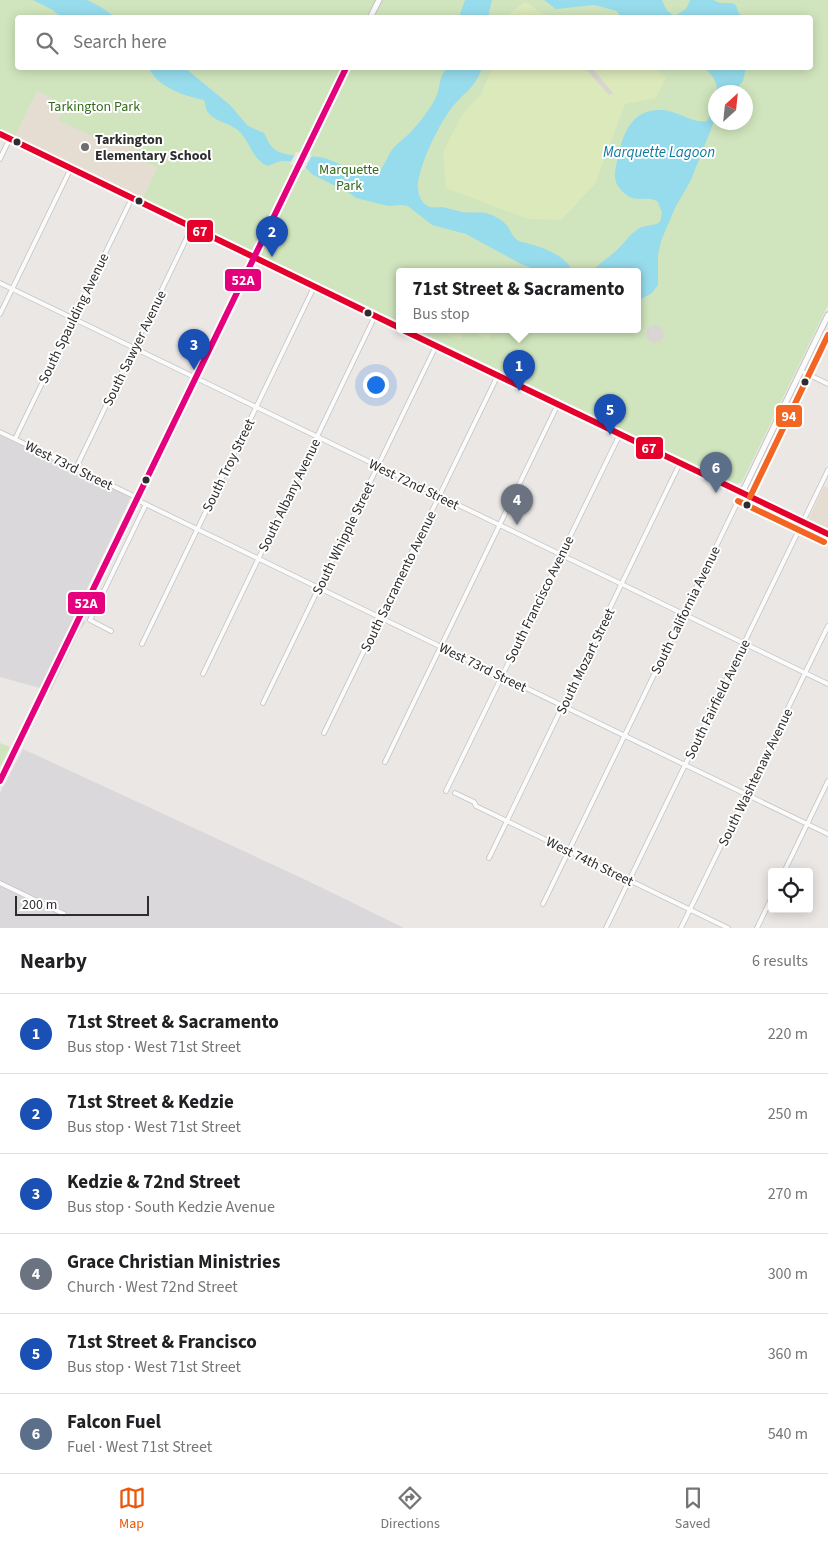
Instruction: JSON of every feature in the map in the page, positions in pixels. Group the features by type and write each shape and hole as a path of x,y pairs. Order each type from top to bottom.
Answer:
{"main road":[{"path":"372,15 379,0"},
{"path":"0,781 345,70"},
{"path":"0,134 396,326"},
{"name":"South California Avenue","path":"742,493 828,315"},
{"path":"410,333 828,534"}],"street":[{"path":"0,158 10,138"},
{"path":"0,314 71,168"},
{"name":"South Spaulding Avenue","path":"15,439 132,198"},
{"name":"South Sawyer Avenue","path":"76,468 192,227"},
{"name":"West 72nd Street","path":"0,284 828,684"},
{"name":"South Troy Street","path":"142,644 314,287"},
{"name":"South Albany Avenue","path":"202,674 375,316"},
{"name":"South Whipple Street","path":"263,703 436,346"},
{"path":"801,371 828,384"},
{"name":"South Sacramento Avenue","path":"324,733 498,375"},
{"path":"385,762 558,404"},
{"name":"West 73rd Street","path":"0,432 828,834"},
{"name":"South Francisco Avenue","path":"446,792 620,434"},
{"name":"South Mozart Street","path":"489,858 680,463"},
{"name":"South Fairfield Avenue","path":"606,928 828,470"},
{"name":"South California Avenue","path":"543,904 742,493"},
{"path":"111,631 90,620 146,504"},
{"name":"South Washtenaw Avenue","path":"682,928 828,626"},
{"path":"786,868 828,781"},
{"name":"West 74th Street","path":"454,793 474,802 476,806 728,928"},
{"path":"0,883 64,914"},
{"path":"757,928 768,905"}],"shaded area":[{"path":"587,70 594,70 613,93 609,95"},
{"name":"Tarkington Elementary School","path":"37,91 65,105 58,119 109,136 142,153 139,159 157,168 143,198 15,136"},
{"path":"655,325 661,328 664,334 661,340 655,343 649,340 646,334 649,328"},
{"path":"0,434 131,497 74,616 86,622 79,631 51,691 0,677"},
{"path":"824,486 828,488 828,529 808,520"},
{"path":"23,749 306,880 404,928 0,928 0,793"}],"green space":[{"name":"Marquette Park","path":"0,0 828,0 828,305 742,482 736,484 422,333 641,333 641,268 396,268 396,320 143,198 157,168 139,159 142,153 109,137 104,142 58,120 65,105 37,91 15,136 0,129"},
{"path":"524,2 530,4 542,15 508,15"},
{"path":"491,70 657,70 666,77 656,98 625,104 595,184 561,220 528,219 446,187 443,152 462,115 481,94"},
{"path":"445,333 464,333 460,340"},
{"path":"479,333 492,333 488,340 478,335"},
{"path":"0,743 10,747 0,767"}],"water":[{"path":"33,0 87,0 112,15 59,15"},
{"path":"465,0 492,0 489,15 460,15"},
{"path":"544,0 662,0 667,11 673,15 620,15 617,11 594,5 556,9"},
{"path":"690,0 713,0 720,3 731,3 736,5 741,15 677,15 686,9"},
{"path":"150,70 187,70 230,105 248,126 264,133 270,145 277,151 290,155 324,158 355,170 376,173 383,166 394,147 411,132 425,115 438,93 443,73 446,70 481,70 473,85 448,113 432,142 423,163 418,182 420,197 430,207 486,213 497,217 506,224 513,236 518,240 543,248 561,257 571,268 532,268 466,234 432,225 408,206 388,206 356,198 348,192 313,175 304,166 289,161 281,161 267,166 258,159 240,132 210,115 206,110 204,100 172,90 153,75"},
{"path":"705,70 746,70 743,81 740,85 716,85 714,78"},
{"name":"Marquette Lagoon","path":"653,110 669,111 696,121 707,121 708,119 708,130 711,130 691,180 675,208 661,241 658,255 658,285 652,293 641,299 641,268 595,268 635,231 643,226 660,222 662,213 658,202 629,197 623,193 616,183 616,168 623,139 631,123 637,117"}],"pier":[{"path":"296,152 312,155 304,170 290,164"}],"transit line":[{"name":"52A","path":"0,781 345,70"},
{"name":"67","path":"0,134 396,326"},
{"name":"67","path":"409,333 828,534"},
{"name":"94","path":"750,497 828,335"},
{"name":"94","path":"738,501 824,542"}],"place":[{"name":"Tarkington Elementary School","path":"85,147"},
{"name":"71st Street & Kedzie","path":"272,257"},
{"name":"Kedzie & 72nd Street","path":"194,370"},
{"name":"71st Street & Sacramento","path":"519,391"},
{"name":"71st Street & Francisco","path":"610,435"},
{"name":"Falcon Fuel","path":"716,493"},
{"name":"Grace Christian Ministries","path":"517,525"}],"park label":[{"name":"Tarkington Park","path":"94,106"}]}
